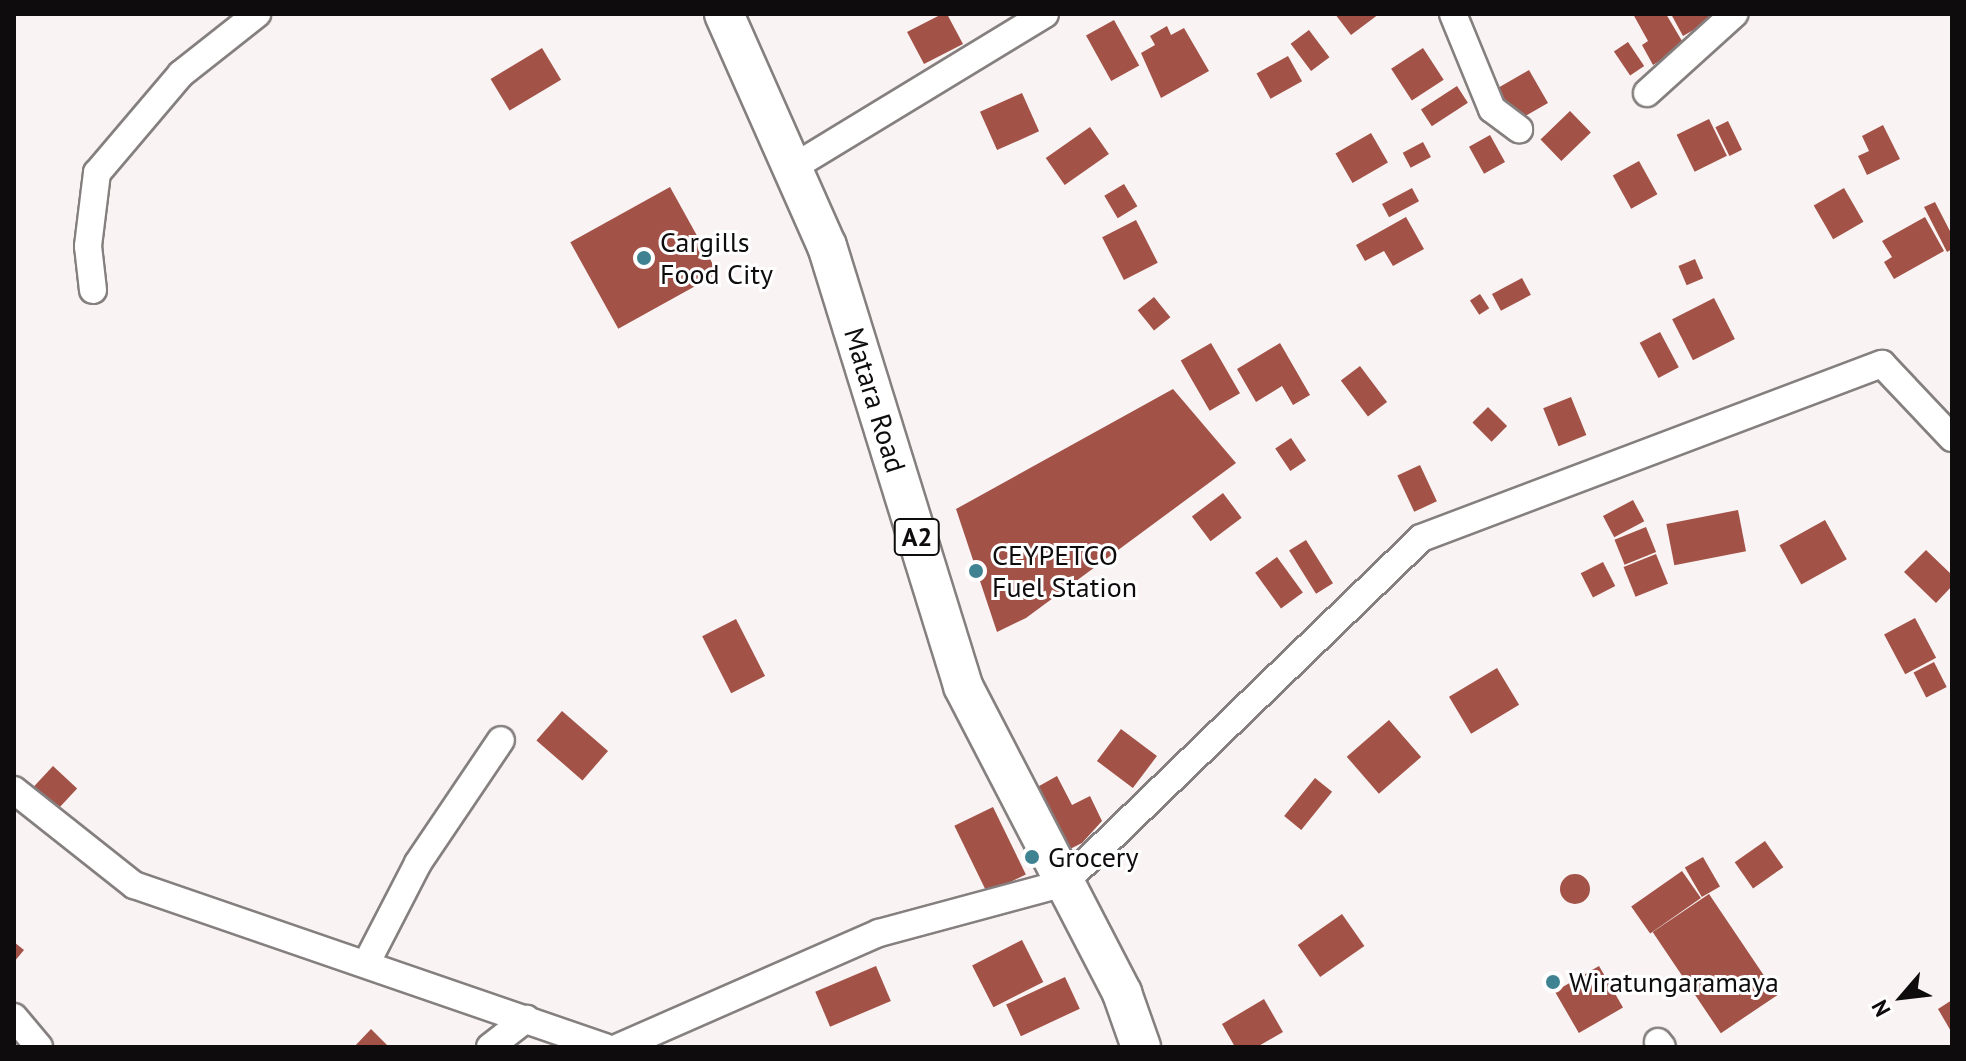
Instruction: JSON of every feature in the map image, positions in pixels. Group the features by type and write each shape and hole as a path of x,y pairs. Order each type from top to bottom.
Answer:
{"highway":[{"name":"Matara Road","path":"724,14 827,246 963,686 1122,993 1141,1047"}],"street":[{"path":"93,290 88,246 97,173 181,74 257,14"},
{"path":"792,168 1045,14"},
{"path":"1453,14 1492,109 1519,129"},
{"path":"1647,93 1734,14"},
{"path":"619,1047 879,933 1064,883 1421,538 1882,364 1952,438"},
{"path":"367,962 418,863 501,740"},
{"path":"14,790 134,885 367,962 605,1047"},
{"path":"14,1017 39,1047"},
{"path":"490,1047 526,1019"}],"building":[{"path":"947,14 963,44 924,64 907,32"},
{"path":"1335,14 1379,14 1351,35"},
{"path":"1633,14 1666,14 1685,46 1653,65 1642,45 1648,41"},
{"path":"1671,14 1707,14 1711,20 1683,36"},
{"path":"1114,20 1139,65 1111,81 1086,36"},
{"path":"1167,26 1171,35 1184,28 1209,71 1161,98 1141,53 1155,45 1150,36"},
{"path":"1309,30 1329,57 1311,71 1291,44"},
{"path":"1628,42 1644,66 1630,76 1614,52"},
{"path":"542,48 561,80 510,111 491,79"},
{"path":"1423,48 1444,80 1412,101 1391,69"},
{"path":"1288,56 1302,81 1271,99 1257,73"},
{"path":"1529,70 1548,103 1516,121 1497,88"},
{"path":"1457,86 1468,103 1432,126 1421,109"},
{"path":"1022,93 1039,131 997,150 980,112"},
{"path":"1570,111 1591,133 1561,161 1541,139"},
{"path":"1709,119 1727,156 1695,172 1677,135"},
{"path":"1728,121 1742,150 1729,156 1715,127"},
{"path":"1883,125 1900,159 1867,175 1858,156 1869,151 1862,136"},
{"path":"1090,127 1109,154 1065,185 1046,158"},
{"path":"1371,133 1388,162 1352,183 1335,154"},
{"path":"1490,135 1505,162 1484,174 1469,147"},
{"path":"1423,142 1431,157 1411,168 1403,153"},
{"path":"1639,161 1657,194 1631,209 1613,176"},
{"path":"1124,184 1137,206 1118,218 1104,196"},
{"name":"Cargills Food City","path":"670,187 718,274 618,329 570,242"},
{"path":"1412,188 1419,201 1389,217 1382,204"},
{"path":"1844,188 1864,222 1833,239 1814,206"},
{"path":"1935,202 1952,235 1952,249 1947,252 1924,207"},
{"path":"1406,217 1424,249 1393,266 1384,251 1365,261 1356,245"},
{"path":"1925,217 1944,251 1894,279 1884,262 1892,257 1882,241"},
{"path":"1136,220 1158,263 1124,280 1102,237"},
{"path":"1695,259 1703,278 1687,285 1678,266"},
{"path":"1522,278 1531,295 1501,311 1492,294"},
{"path":"1480,294 1489,308 1479,315 1470,301"},
{"path":"1154,297 1170,317 1154,330 1138,310"},
{"path":"1714,298 1735,339 1693,360 1672,319"},
{"path":"1660,332 1679,367 1658,378 1640,343"},
{"path":"1211,343 1240,393 1210,411 1181,360"},
{"path":"1280,343 1310,395 1293,405 1282,386 1256,402 1237,369"},
{"path":"1360,366 1387,402 1368,416 1341,380"},
{"path":"1173,389 1236,463 1026,618 997,632 956,509"},
{"path":"1571,397 1586,435 1559,446 1543,408"},
{"path":"1488,407 1507,426 1492,442 1472,423"},
{"path":"1291,438 1306,460 1290,471 1275,449"},
{"path":"1420,465 1437,501 1414,512 1397,476"},
{"path":"1223,493 1242,518 1211,541 1192,516"},
{"path":"1633,500 1644,521 1614,537 1603,516"},
{"path":"1738,510 1746,551 1674,565 1666,524"},
{"path":"1825,520 1847,559 1801,585 1780,545"},
{"path":"1646,527 1656,552 1625,565 1614,540"},
{"path":"1306,540 1333,583 1316,594 1289,551"},
{"path":"1926,550 1952,575 1952,586 1936,603 1904,572"},
{"path":"1656,554 1668,584 1636,597 1624,567"},
{"path":"1277,557 1303,593 1281,608 1255,573"},
{"path":"1603,562 1615,586 1593,597 1581,573"},
{"path":"1915,618 1936,658 1905,674 1884,634"},
{"path":"736,619 765,676 731,693 702,636"},
{"path":"1934,662 1947,687 1926,697 1914,672"},
{"path":"1497,668 1519,705 1471,734 1449,697"},
{"path":"562,711 608,751 582,780 536,740"},
{"path":"1389,720 1421,757 1379,794 1347,757"},
{"path":"1121,729 1157,756 1133,788 1097,761"},
{"path":"53,766 77,789 58,809 34,786"},
{"path":"1057,776 1072,805 1090,796 1102,821 1082,843 1064,852 1032,790"},
{"path":"1315,778 1332,792 1301,830 1284,816"},
{"path":"993,807 1026,874 987,893 954,826"},
{"path":"1765,841 1783,867 1753,888 1735,862"},
{"path":"1703,857 1720,886 1702,897 1685,868"},
{"path":"1682,871 1701,898 1650,934 1631,907"},
{"path":"1575,874 1585,879 1590,889 1585,899 1575,904 1565,899 1560,889 1565,879"},
{"path":"1709,894 1777,995 1721,1033 1653,932"},
{"path":"1342,914 1364,946 1320,977 1298,945"},
{"path":"1022,940 1043,982 993,1007 972,965"},
{"path":"14,942 24,950 14,962"},
{"path":"876,966 891,1001 830,1027 815,992"},
{"path":"1599,966 1623,1008 1579,1033 1555,992"},
{"path":"1065,977 1080,1009 1021,1036 1006,1004"},
{"path":"1264,999 1283,1032 1257,1047 1235,1047 1222,1024"},
{"path":"1952,1000 1952,1033 1938,1009"},
{"path":"371,1029 389,1047 354,1047"}],"place":[{"name":"Cargills Food City","path":"644,258"},
{"name":"CEYPETCO Fuel Station","path":"976,571"},
{"name":"Grocery","path":"1032,857"},
{"name":"Wiratungaramaya","path":"1553,982"}]}
